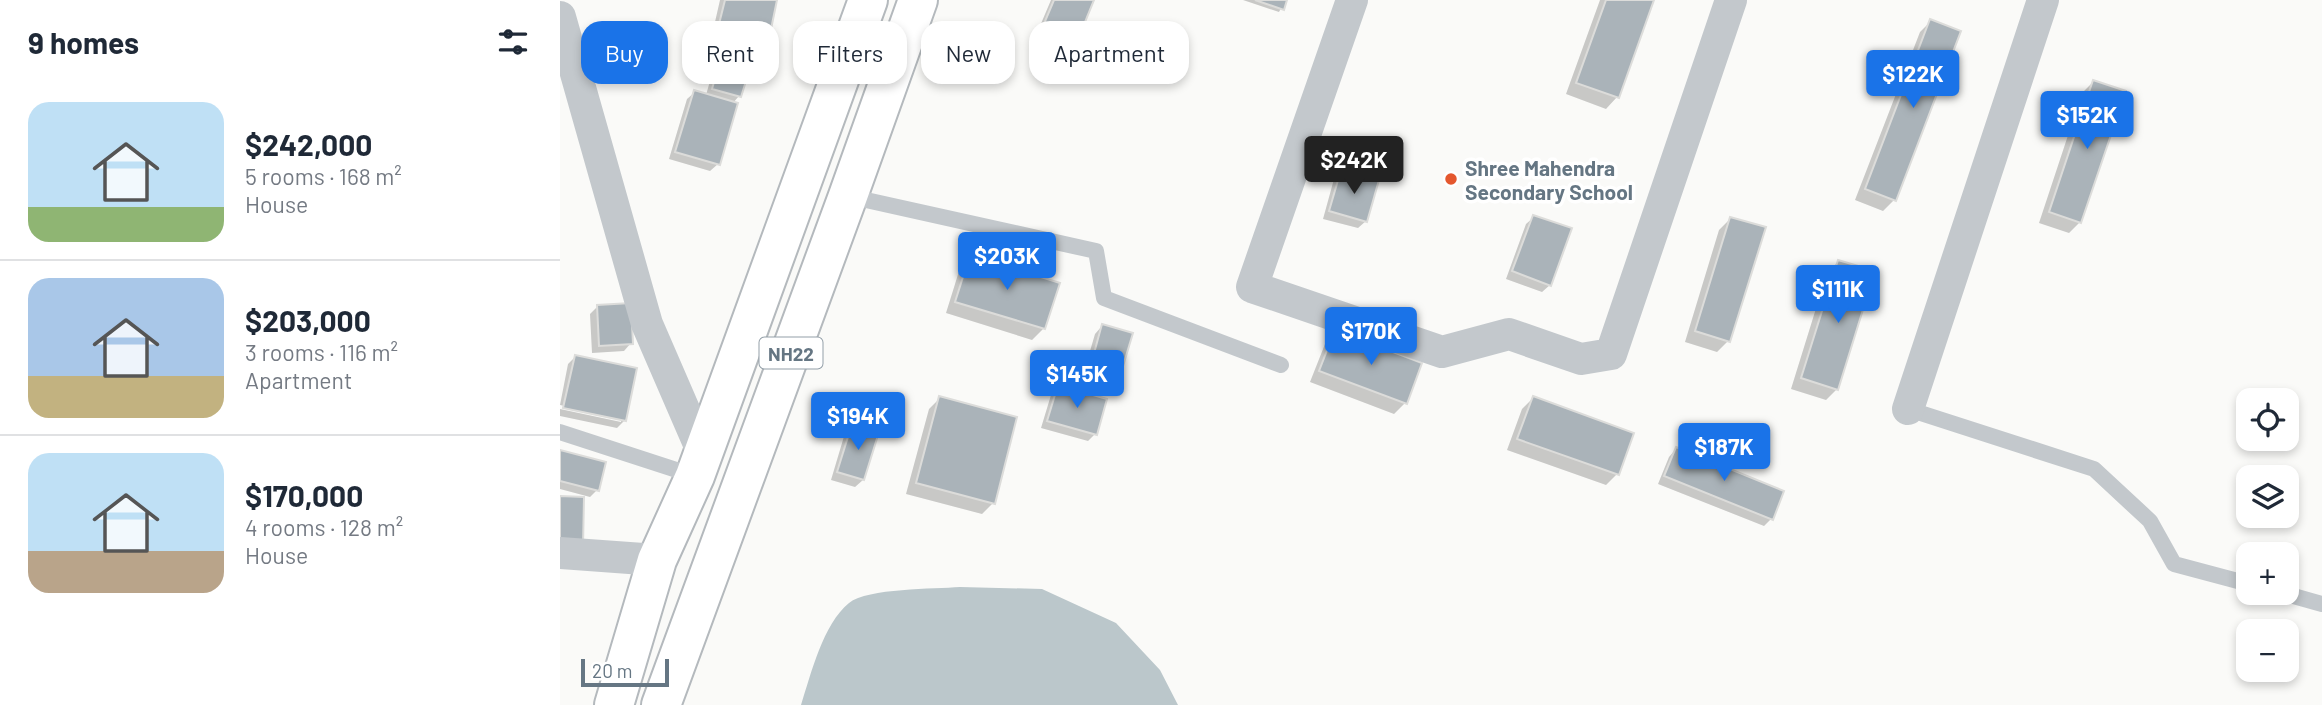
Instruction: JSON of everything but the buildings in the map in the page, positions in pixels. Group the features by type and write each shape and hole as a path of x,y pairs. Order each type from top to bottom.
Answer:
{"highway":[{"name":"NH22","path":"614,705 657,560 698,463 868,0"},
{"name":"NH22","path":"661,705 918,0"}],"street":[{"path":"1352,0 1251,287 1442,352 1509,334 1581,359 1611,354 1731,0"},
{"path":"1908,409 2043,0"},
{"path":"560,17 647,324 698,463"},
{"path":"560,553 657,560"}],"lane":[{"path":"848,196 1096,251 1104,298 1281,365"},
{"path":"1908,409 2094,469 2150,520 2174,565 2236,581"},
{"path":"560,432 698,463"},
{"path":"2299,598 2322,604"}],"shaded area":[{"path":"960,587 1042,589 1116,623 1160,670 1178,705 801,705 825,636 849,603 871,594"}],"place":[{"name":"Shree Mahendra Secondary School","path":"1451,179"}]}
